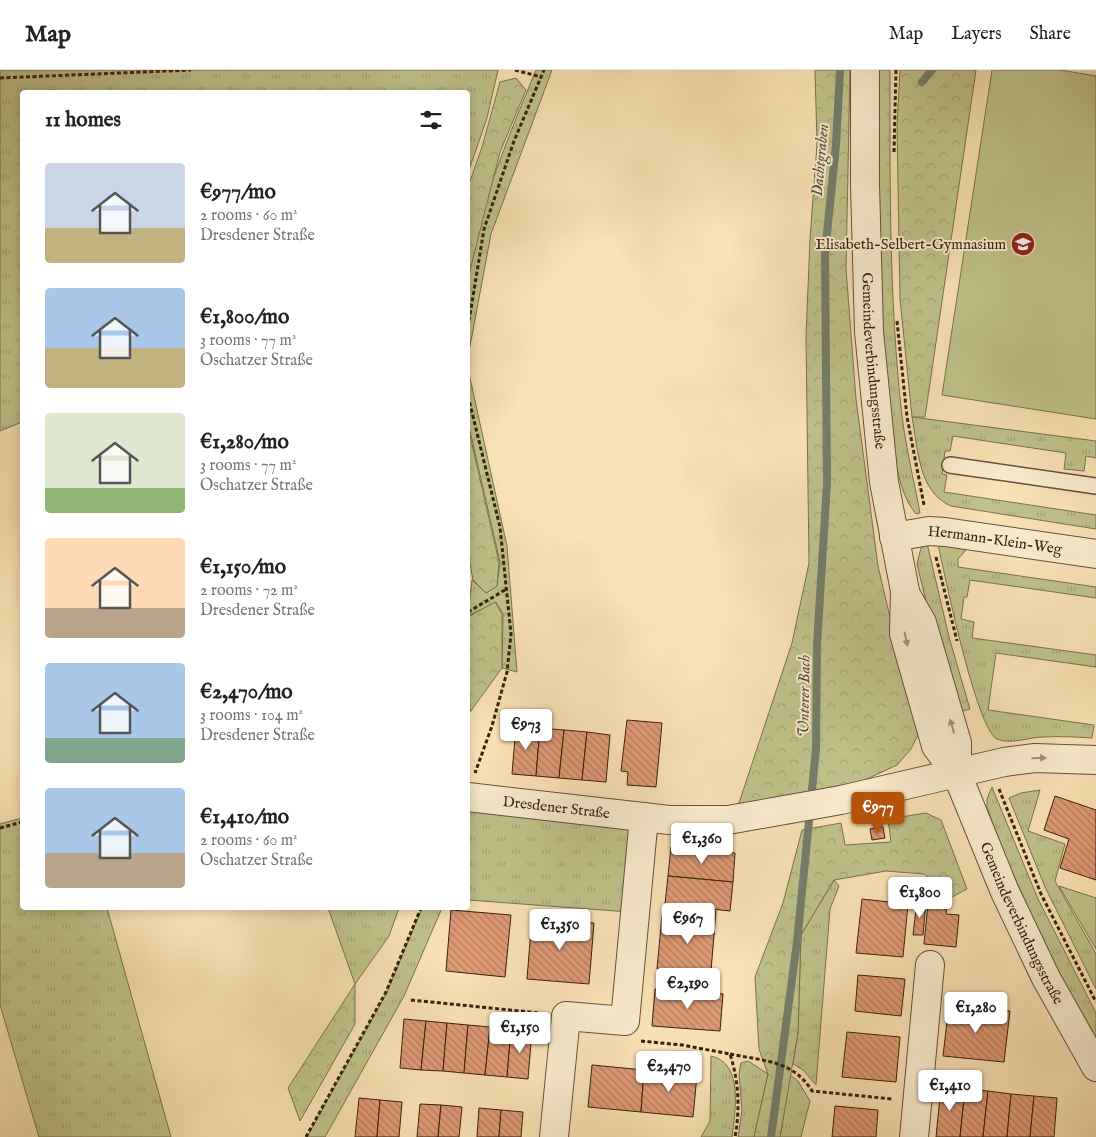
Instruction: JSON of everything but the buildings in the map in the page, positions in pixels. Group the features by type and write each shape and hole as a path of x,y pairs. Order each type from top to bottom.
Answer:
{"street":[{"name":"Gemeindeverbindungsstraße","path":"865,70 868,332 883,472 904,591 922,622 957,743 957,774 1005,892 1046,978 1096,1067"},
{"name":"Hermann-Klein-Weg","path":"894,537 929,531 1096,554"},
{"path":"957,774 1036,758 1096,760"},
{"name":"Dresdener Straße","path":"470,797 644,818 697,821 728,820 841,800 957,774"},
{"path":"554,1137 566,1016 625,1021 644,818"},
{"path":"914,1137 930,965"}],"lane":[{"path":"950,465 1096,486"}],"path":[{"path":"0,78 191,70"},
{"path":"516,70 541,77"},
{"path":"470,315 484,229 514,141 544,70"},
{"path":"894,154 896,70"},
{"path":"897,314 907,418 929,531 960,651"},
{"path":"470,404 500,527 511,634 507,672 492,726 478,766"},
{"path":"470,611 505,590"},
{"path":"991,766 1041,894 1096,1002"},
{"path":"0,828 20,823"},
{"path":"306,1137 386,992 420,910"},
{"path":"411,1000 566,1016"},
{"path":"625,1021 624,1039 682,1045 770,1062 793,1069 805,1079 812,1091 917,1102"},
{"path":"730,1054 736,1073 738,1094 736,1137"}],"green space":[{"path":"0,70 498,70 487,118 470,167 470,90 20,90 20,423 0,431"},
{"path":"536,70 552,70 491,234 470,346 470,272 473,253 495,173"},
{"path":"815,70 850,70 846,269 856,399 878,566 900,660 921,729 911,749 897,765 856,784 737,809 792,643 809,563 806,337 810,239 817,144"},
{"path":"878,70 890,70 892,286 902,416 920,513 916,514 903,490 895,460 885,359 878,235"},
{"path":"900,70 976,70 925,417 912,417 900,299 897,126"},
{"path":"992,70 1060,70 1096,76 1096,419 942,395"},
{"path":"516,78 526,90 500,152 470,270 470,181 482,147 500,82"},
{"path":"470,378 507,546 517,672 502,668 503,614 496,602 470,615 472,580 486,593 497,586 500,562 470,431"},
{"path":"912,417 1096,441 1096,458 1086,456 1084,471 1064,469 1066,453 953,436 950,451 945,451 942,474 947,475 944,492 1096,515 1096,529 951,506 932,491 926,480 918,455"},
{"path":"470,436 499,562 497,586 486,593 473,580 470,564"},
{"path":"937,540 972,543 958,559 958,567 1096,587 1096,598 970,580 967,597 964,597 961,619 974,622 972,638 1096,655 1096,667 996,653 988,710 1094,725 1092,738 1038,737 1002,741 997,739 989,729 971,680"},
{"path":"927,543 949,637 970,709 956,713 917,564 921,548"},
{"path":"495,602 502,614 502,668 470,712 470,616"},
{"path":"992,787 1038,899 1096,1013 1096,1043 1050,957 1001,847 987,807 987,799"},
{"path":"1040,790 1028,831 1065,844 1055,881 1096,954 1096,989 1045,887 1009,798 1021,793"},
{"path":"470,804 637,823 629,912 470,900"},
{"path":"926,813 941,820 967,889 952,897 924,874 886,871 834,880 801,935 798,1033 780,1137 754,1137 768,1074 759,1049 755,977 783,903 802,830 841,823 845,845 891,842 888,819"},
{"path":"20,819 20,910 108,910 171,1137 39,1137 0,1005 0,824"},
{"path":"834,880 839,886 830,909 816,1085 803,1070 793,1064 798,1033 801,935"},
{"path":"1059,886 1096,898 1096,949"},
{"path":"329,910 398,910 389,936 355,984"},
{"path":"421,910 441,910 404,996 325,1137 307,1137 387,992"},
{"path":"355,984 355,1024 300,1121 288,1088"},
{"path":"711,1056 721,1060 729,1068 733,1078 735,1115 732,1137 701,1137 710,1121"},
{"path":"748,1061 768,1074 754,1137 738,1137 742,1110 739,1074 741,1063"},
{"path":"790,1075 798,1081 810,1101 801,1137 780,1137"}],"waterway":[{"name":"Unterer Bach","path":"811,800 816,749 817,645 827,483 825,253 836,145 840,70"},
{"name":"Unterer Bach","path":"922,82 932,70"},
{"name":"Unterer Bach","path":"771,1137 797,942 810,811"}],"place":[{"name":"Elisabeth-Selbert-Gymnasium","path":"1023,244"}],"water label":[{"name":"Dachtgraben","path":"819,160"}]}
